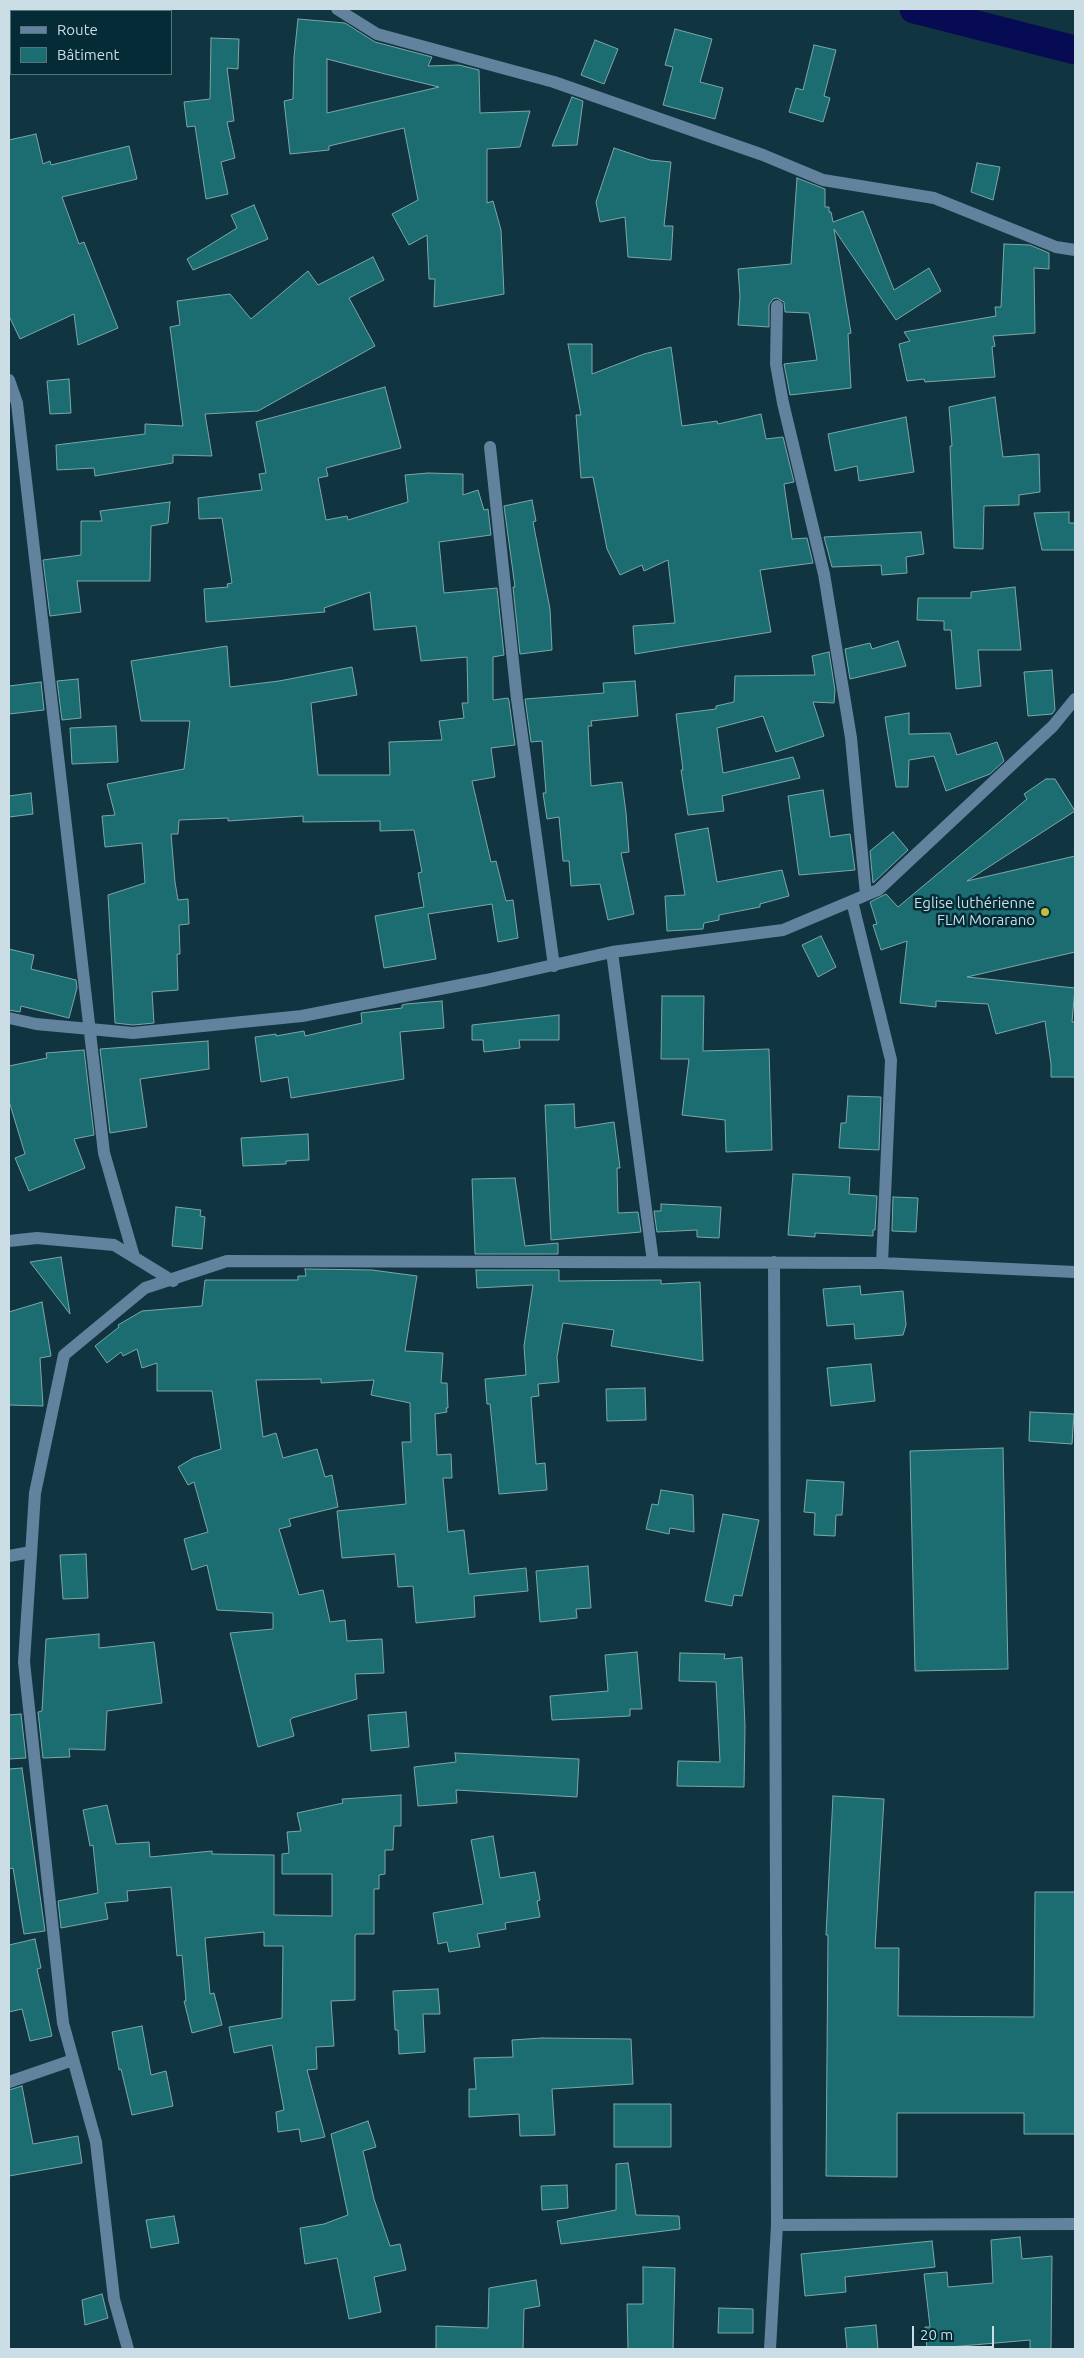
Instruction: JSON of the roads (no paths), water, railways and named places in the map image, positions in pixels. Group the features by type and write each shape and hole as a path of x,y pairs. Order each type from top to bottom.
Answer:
{"street":[{"path":"337,9 377,34 554,82 763,155 823,180 934,198 1056,247 1075,250"},
{"path":"777,306 776,364 783,403 824,574 851,738 866,895"},
{"path":"9,380 18,413 104,1154 134,1257"},
{"path":"490,447 517,699 554,966"},
{"path":"9,1018 36,1024 132,1033 302,1016 554,966 612,952 783,930 878,890 1053,726 1075,699"},
{"path":"852,900 891,1060 882,1263"},
{"path":"612,952 653,1262"},
{"path":"9,1242 37,1238 114,1245 172,1281"},
{"path":"128,2349 114,2299 96,2142 63,2023 24,1662 35,1493 64,1355 145,1288 172,1281 227,1261 882,1263 1075,1272"},
{"path":"770,2349 777,2225 774,1262"},
{"path":"9,1556 31,1552"},
{"path":"9,2082 74,2060"},
{"path":"777,2225 1075,2224"}],"waterway":[{"path":"914,9 1075,50"}],"place":[{"name":"Eglise luthérienne FLM Morarano","path":"1045,912"}]}
